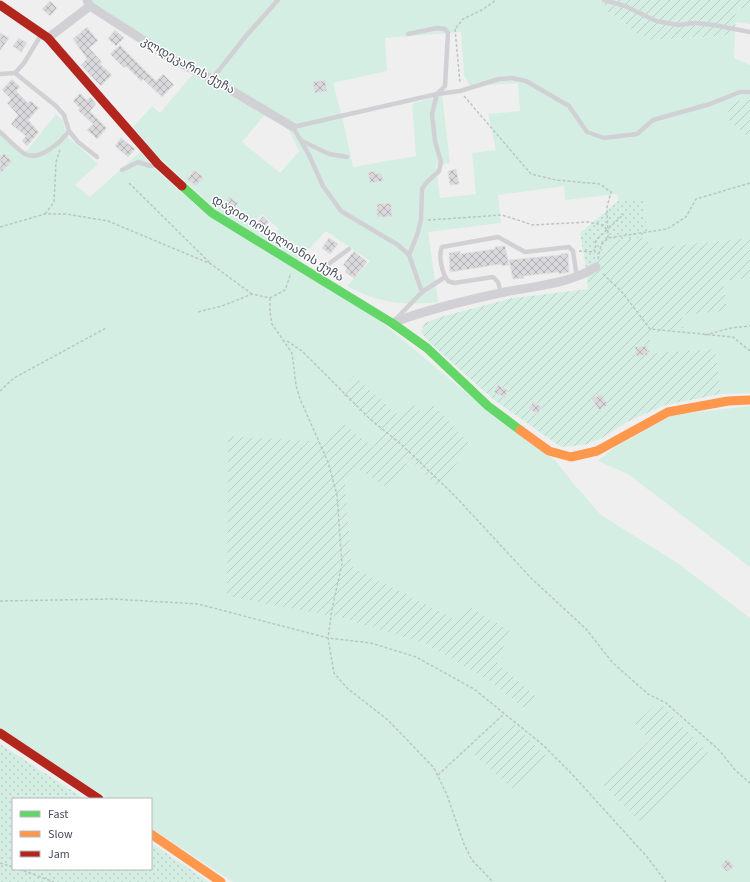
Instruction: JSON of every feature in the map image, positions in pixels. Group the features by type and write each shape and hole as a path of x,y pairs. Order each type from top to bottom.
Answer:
{"street":[{"name":"კლდეკარის ქუჩა","path":"88,3 174,60 212,79 293,127"},
{"path":"45,36 88,3"},
{"name":"დავით იოსელიანის ქუჩა","path":"0,5 45,36 158,164 212,213 392,323 427,348 488,406 548,451 571,457 596,451 668,412 728,401 750,400"},
{"path":"392,323 433,309 500,293 577,278 596,268"},
{"path":"0,733 98,798"},
{"path":"152,835 221,882"}],"lane":[{"path":"212,79 246,36 278,0"},
{"path":"604,0 625,6 656,21 678,25 695,23 714,25 750,32"},
{"path":"408,34 437,28 444,29 448,33 445,86 437,94 432,114 435,141 441,162 439,171 422,189 421,220 409,255"},
{"path":"15,73 45,36"},
{"path":"0,74 15,73 56,106 68,122 69,132 78,142 97,157"},
{"path":"422,292 409,255 398,245 341,211 323,186 302,141 293,127 437,94 460,91 499,79 512,78 526,81 569,106 587,132 604,138 637,134 654,120 710,104 740,92 750,92"},
{"path":"0,132 26,154 40,153 63,140 69,132"},
{"path":"302,141 329,154 346,157"},
{"path":"122,170 138,162 150,166 158,164"},
{"path":"500,293 498,282 492,277 454,283 448,281 445,277 440,252 442,247 498,237 525,252 569,247 573,251 577,278"},
{"path":"313,275 349,249"},
{"path":"392,323 422,292 445,277"}],"path":[{"path":"448,33 455,29 463,19 482,10 496,0"},
{"path":"455,29 460,91 531,174 556,180 600,184 611,192 607,207 608,238"},
{"path":"46,214 54,202 56,162 63,140"},
{"path":"129,183 211,264 252,294 270,298 285,290 294,263"},
{"path":"750,183 696,199 686,217 667,229 608,238 601,245 596,268 622,292 650,329 703,336 732,337 750,351"},
{"path":"0,227 46,214 66,214 108,221 211,264"},
{"path":"573,251 595,252 596,240 624,214"},
{"path":"421,220 502,215 533,225 588,222 602,225 607,230"},
{"path":"198,312 222,306 252,294"},
{"path":"270,298 272,324 285,340 292,353 296,385 300,399 328,462 337,495 342,564 332,609 328,638 334,673 347,688 388,720 413,744 434,768 450,802 464,844 472,860 493,882"},
{"path":"703,336 731,328 750,326"},
{"path":"0,391 14,378 106,328"},
{"path":"285,340 302,351 370,419 402,445 454,495 532,579 586,629 613,664 648,694 666,703 719,750 736,771 750,783"},
{"path":"0,601 113,599 198,604 328,638 371,643 416,657 474,688 542,745 571,773 648,858 666,882"},
{"path":"437,775 504,714"},
{"path":"0,864 12,867"},
{"path":"22,870 54,882"}],"green space":[{"path":"91,0 605,0 605,10 622,20 636,33 652,40 735,35 734,58 750,65 750,99 738,101 730,120 750,139 750,238 647,248 643,198 618,201 617,194 565,200 564,186 498,195 501,223 428,232 438,302 413,304 380,300 347,286 370,261 326,231 298,261 219,212 154,153 133,127 152,106 160,113 199,67 169,52 93,3","holes":["461,32 464,75 470,86 518,83 520,111 488,114 496,150 472,153 476,194 440,198 436,165 450,163 442,95 412,104 416,156 353,167 333,83 387,71 385,38","267,112 289,130 299,151 280,173 242,142","262,214 279,229 270,239 253,224"]},
{"path":"605,0 750,0 750,8 736,9 735,35 652,40 636,33 622,20 605,10"},
{"path":"750,8 750,24 735,22 736,9"},
{"path":"750,99 750,139 729,120 728,106 738,101"},
{"path":"56,114 63,121 66,135 98,164 75,185 90,197 140,152 157,171 198,207 379,320 505,425 555,460 601,515 679,564 750,618 750,882 233,882 152,829 152,798 107,798 0,729 0,132 25,153","holes":["354,376 400,416 425,414 433,406 471,445 438,487 410,459 358,469 345,482 352,567 457,620 510,631 497,663 537,697 527,711 490,681 426,644 342,618 228,436 373,447 383,433 339,392","650,739 643,823 602,784"]},
{"path":"643,198 648,237 610,241 586,269 580,233 618,201"},
{"path":"648,237 648,248 750,238 750,278 723,281 727,311 682,315 683,328 650,334 650,353 715,349 721,394 665,405 627,422 600,439 584,445 561,447 494,400 425,338 421,331 425,323 440,317 513,298 588,289 586,269 610,241"},
{"path":"750,278 750,393 721,394 715,349 650,353 650,334 683,328 681,315 727,311 723,281"},
{"path":"354,376 400,416 411,403 425,413 433,405 471,445 438,487 410,459 388,488 358,469 345,482 352,567 457,620 468,606 510,631 497,663 537,697 527,711 490,681 426,644 342,618 227,596 228,436 324,442 341,422 373,447 383,433 339,392"},
{"path":"750,406 750,567 628,474 598,461 615,447 673,415"},
{"path":"659,702 711,756 643,824 602,784 650,740 635,724"},
{"path":"510,721 548,757 517,792 473,754"},
{"path":"0,744 83,798 12,798 12,870 152,870 152,844 209,882 0,882"}],"building":[{"path":"50,1 57,8 50,16 42,9"},
{"path":"87,27 98,41 89,48 102,62 100,64 112,75 101,86 81,65 87,59 73,39"},
{"path":"115,30 124,38 116,46 108,39"},
{"path":"0,33 9,38 0,51"},
{"path":"19,38 27,43 21,52 13,46"},
{"path":"120,45 156,81 163,74 174,85 162,97 143,79 141,81 126,66 124,68 110,54"},
{"path":"12,79 20,87 16,91 28,103 31,101 39,108 28,120 39,132 27,146 22,141 26,136 11,124 18,115 7,103 11,99 2,90"},
{"path":"325,80 327,91 315,93 313,82"},
{"path":"80,93 87,100 90,97 96,104 90,111 107,128 97,139 87,130 93,124 78,110 80,108 73,101"},
{"path":"121,138 135,149 128,157 115,146"},
{"path":"4,153 12,161 0,174 0,157"},
{"path":"456,169 459,184 450,185 448,171"},
{"path":"194,170 203,177 196,186 187,179"},
{"path":"375,171 375,174 381,173 383,181 370,183 368,172"},
{"path":"229,197 238,203 231,213 222,207"},
{"path":"391,203 392,217 377,217 377,204"},
{"path":"263,216 269,222 264,227 258,222"},
{"path":"329,238 338,244 330,254 322,248"},
{"path":"505,246 509,265 502,266 501,264 450,272 449,253 460,251 460,254 495,249 495,247"},
{"path":"354,251 367,262 354,278 345,272 347,268 343,265"},
{"path":"568,253 569,272 523,276 524,278 513,279 509,260"},
{"path":"647,346 648,355 636,356 635,347"},
{"path":"498,385 508,391 505,398 494,392"},
{"path":"601,394 608,405 599,410 592,399"},
{"path":"533,402 542,407 538,414 529,409"},
{"path":"727,859 734,866 727,872 721,865"}],"traffic: fast":[{"path":"182,186 212,213 392,323 427,348 488,406 520,430"}],"traffic: slow":[{"path":"520,430 549,451 571,457 597,451 668,412 728,401 750,400"},
{"path":"152,835 221,882"}],"traffic: jam":[{"path":"0,5 48,38 158,164 182,186"},
{"path":"0,733 98,798"}]}
